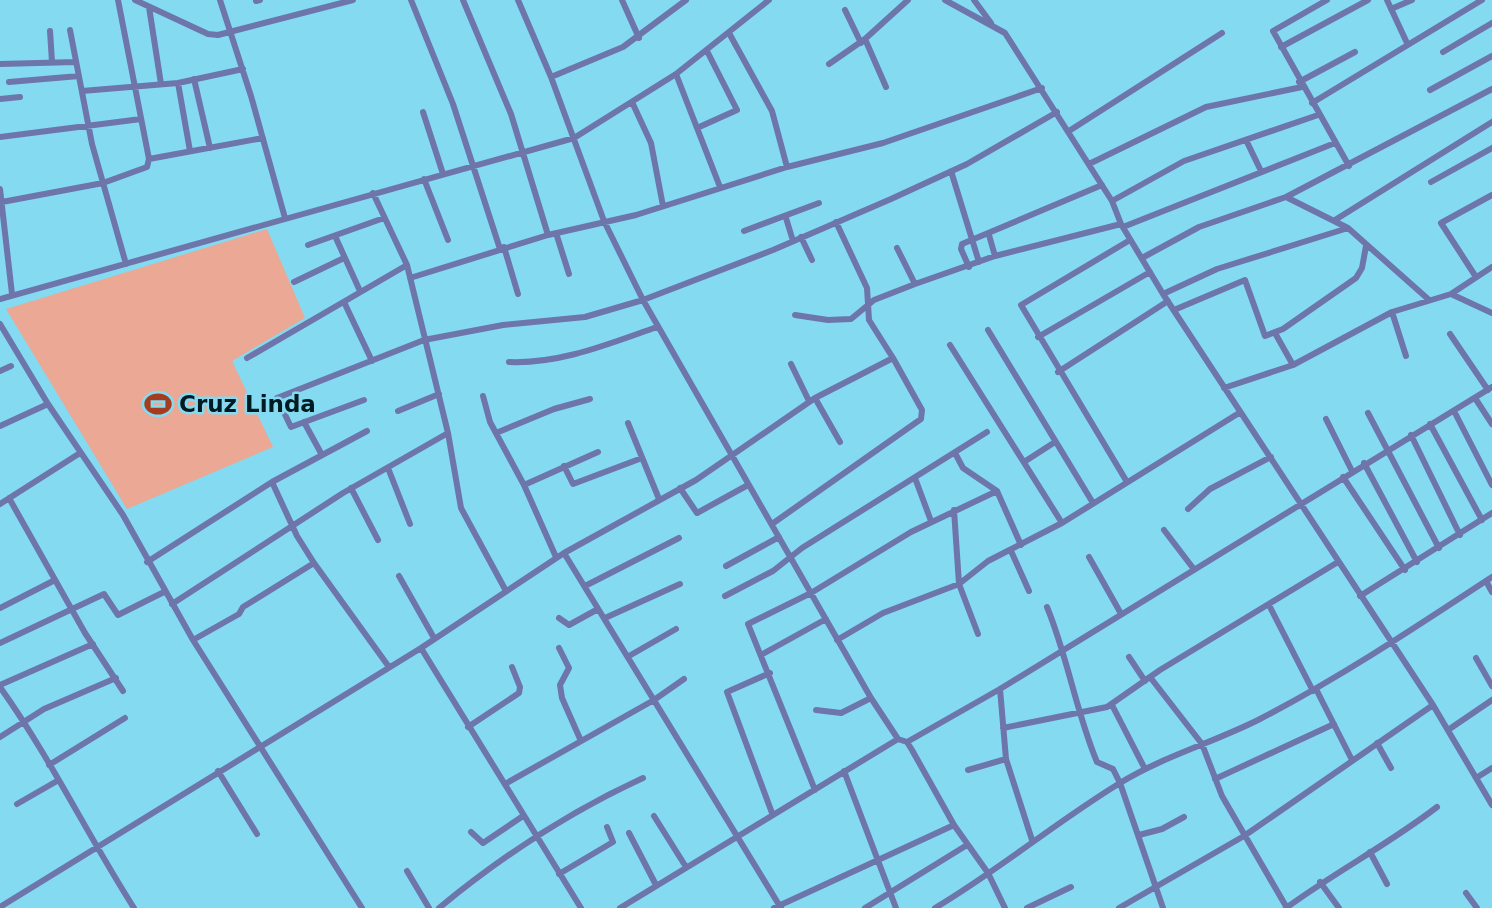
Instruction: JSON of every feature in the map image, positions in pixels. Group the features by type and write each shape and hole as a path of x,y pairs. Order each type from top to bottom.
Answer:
{"street":[{"path":"2,202 103,183 147,167 149,159 118,0"},
{"path":"135,0 208,34 231,32 353,0"},
{"path":"220,0 243,69 285,218"},
{"path":"411,0 474,166 518,293"},
{"path":"463,0 523,150 548,235"},
{"path":"518,0 551,77 604,221 657,327 871,698 898,739 907,742 954,825 988,873 1005,908"},
{"path":"622,0 639,38"},
{"path":"551,77 639,38 686,0"},
{"path":"0,299 523,150 574,138 676,74 769,0"},
{"path":"829,64 863,41 908,0"},
{"path":"945,0 1005,33 1112,201 1130,240 1163,294 1390,644 1433,705 1492,805"},
{"path":"974,0 992,25"},
{"path":"1327,0 1273,30 1318,115 1349,166"},
{"path":"1281,47 1368,0"},
{"path":"1387,0 1407,43"},
{"path":"1391,9 1412,0"},
{"path":"1312,103 1482,0"},
{"path":"149,7 160,84"},
{"path":"845,10 886,87"},
{"path":"1443,52 1492,23"},
{"path":"70,30 103,183 126,264"},
{"path":"50,31 52,62"},
{"path":"729,33 772,111 787,167"},
{"path":"1069,131 1222,33"},
{"path":"697,128 737,110 707,51"},
{"path":"1089,164 1206,107 1301,84 1355,52"},
{"path":"1430,90 1492,56"},
{"path":"0,64 76,62"},
{"path":"82,92 134,85 178,83 243,69"},
{"path":"676,74 720,187"},
{"path":"9,82 79,76"},
{"path":"194,79 210,148"},
{"path":"178,83 190,151"},
{"path":"410,278 502,248 663,206 787,167 883,143 1042,88"},
{"path":"1142,258 1199,227 1286,197 1492,89"},
{"path":"0,99 20,97"},
{"path":"632,102 652,143 663,206"},
{"path":"364,400 289,426 277,397 424,340 503,325 592,316 643,300 797,239 951,171 1057,112"},
{"path":"423,113 443,174"},
{"path":"1112,201 1184,161 1318,115"},
{"path":"0,138 141,119"},
{"path":"1335,220 1492,122"},
{"path":"149,159 263,138"},
{"path":"1246,140 1261,171"},
{"path":"795,315 841,320 858,316 880,296 995,256 1122,225 1335,143"},
{"path":"1431,182 1492,148"},
{"path":"951,171 979,262"},
{"path":"424,179 448,240"},
{"path":"969,267 961,246 1102,186"},
{"path":"0,189 12,294"},
{"path":"373,193 407,265 448,433 461,508 506,591"},
{"path":"1476,277 1441,223 1492,195"},
{"path":"1286,197 1348,228 1428,299"},
{"path":"744,231 786,218 819,203"},
{"path":"308,245 384,218"},
{"path":"786,218 812,260"},
{"path":"772,524 921,419 922,410 869,320 866,308 867,288 836,222"},
{"path":"1163,294 1217,269 1348,228"},
{"path":"556,233 569,274"},
{"path":"335,236 360,291"},
{"path":"989,236 995,256"},
{"path":"1127,482 1058,372 1022,309 1022,303 1130,240"},
{"path":"1174,310 1245,280 1263,335 1275,333 1356,278 1362,268 1366,246"},
{"path":"897,248 915,284"},
{"path":"294,282 344,258"},
{"path":"247,358 407,265"},
{"path":"1224,388 1293,365 1392,313 1428,299 1451,294 1492,267"},
{"path":"1038,337 1150,272"},
{"path":"1451,294 1492,313"},
{"path":"1058,372 1168,301"},
{"path":"344,302 372,361"},
{"path":"1392,313 1406,356"},
{"path":"0,324 48,404 123,515 193,640 362,908"},
{"path":"509,362 534,363 555,359 588,351 657,327"},
{"path":"988,330 1093,503"},
{"path":"1275,333 1293,365"},
{"path":"907,742 1000,689 1120,612 1490,389 1450,334"},
{"path":"950,345 1062,523"},
{"path":"4,906 95,847 421,648 556,557 731,457 812,399 892,358"},
{"path":"791,364 840,442"},
{"path":"0,371 11,366"},
{"path":"398,411 439,394"},
{"path":"483,396 496,433 524,485 556,557"},
{"path":"1475,398 1492,424"},
{"path":"496,433 554,409 590,399"},
{"path":"0,426 48,404"},
{"path":"1454,411 1492,485"},
{"path":"837,640 883,613 959,584 988,561 1062,523 1239,413"},
{"path":"1368,413 1385,451 1439,548"},
{"path":"1326,419 1352,471"},
{"path":"304,422 322,455"},
{"path":"628,423 659,499"},
{"path":"1430,424 1482,520"},
{"path":"148,562 272,482 367,431"},
{"path":"724,596 773,571 802,548 987,432"},
{"path":"172,604 351,488 448,433"},
{"path":"1411,435 1460,535"},
{"path":"1024,462 1055,442"},
{"path":"524,485 598,452"},
{"path":"0,504 80,453"},
{"path":"955,453 963,468 997,491 1021,545"},
{"path":"1188,509 1210,489 1271,457"},
{"path":"564,466 573,484 642,458"},
{"path":"1364,463 1418,562"},
{"path":"388,468 410,524"},
{"path":"1343,477 1405,570"},
{"path":"915,478 931,521"},
{"path":"272,482 297,536 314,563 389,667"},
{"path":"680,488 697,513 748,485"},
{"path":"351,488 378,540"},
{"path":"815,790 748,624 811,593 931,521 997,491"},
{"path":"9,498 71,609 123,691"},
{"path":"954,510 959,584 978,634"},
{"path":"1360,596 1492,513"},
{"path":"1164,530 1193,568"},
{"path":"726,566 779,537"},
{"path":"585,586 679,538"},
{"path":"1011,551 1029,592"},
{"path":"564,553 738,836 778,907 954,825"},
{"path":"1089,557 1120,612"},
{"path":"1003,728 1081,715 1112,705 1147,679 1338,562"},
{"path":"193,640 239,614 243,607 314,563"},
{"path":"399,576 433,638"},
{"path":"935,908 1031,840 1120,783 1315,690 1489,579 1492,592"},
{"path":"0,608 55,580"},
{"path":"605,618 680,584"},
{"path":"0,643 104,594 116,614 120,615 164,592"},
{"path":"1269,606 1352,760"},
{"path":"1047,607 1063,648 1097,762 1113,769 1120,783 1163,908"},
{"path":"559,618 569,625 598,609"},
{"path":"761,655 826,618"},
{"path":"629,656 676,629"},
{"path":"93,644 0,686 24,721 95,847 134,908"},
{"path":"421,648 581,908"},
{"path":"559,648 569,667 560,685 562,698 581,741"},
{"path":"1129,657 1202,744 1215,779 1244,836 1286,908 1321,882 1437,807"},
{"path":"1476,658 1492,686"},
{"path":"468,727 519,693 520,687 512,667"},
{"path":"770,673 727,692 772,813"},
{"path":"0,737 44,709 116,678"},
{"path":"505,784 654,700 684,679"},
{"path":"1000,689 1006,759 1031,840"},
{"path":"816,710 841,713 871,698"},
{"path":"1448,730 1492,701"},
{"path":"1112,705 1145,769"},
{"path":"1119,908 1244,836 1433,705"},
{"path":"49,765 125,718"},
{"path":"1215,779 1334,724"},
{"path":"620,908 772,813 898,739"},
{"path":"1377,743 1391,768"},
{"path":"968,770 1006,759"},
{"path":"1476,778 1492,768"},
{"path":"218,771 257,834"},
{"path":"844,771 896,908"},
{"path":"439,908 473,880 535,837 597,800 643,778"},
{"path":"17,804 57,781"},
{"path":"471,832 483,843 523,816"},
{"path":"654,816 686,867"},
{"path":"1139,835 1162,830 1184,817"},
{"path":"559,874 612,843 607,827"},
{"path":"629,833 656,885"},
{"path":"865,908 967,845"},
{"path":"1370,852 1387,884"},
{"path":"407,871 429,908"},
{"path":"1321,882 1339,908"},
{"path":"1027,908 1071,887"},
{"path":"1466,893 1477,908"}],"shaded area":[{"name":"Cruz Linda","path":"267,229 305,318 232,361 273,447 127,509 6,309"}],"place":[{"name":"Cruz Linda","path":"158,404"}]}
